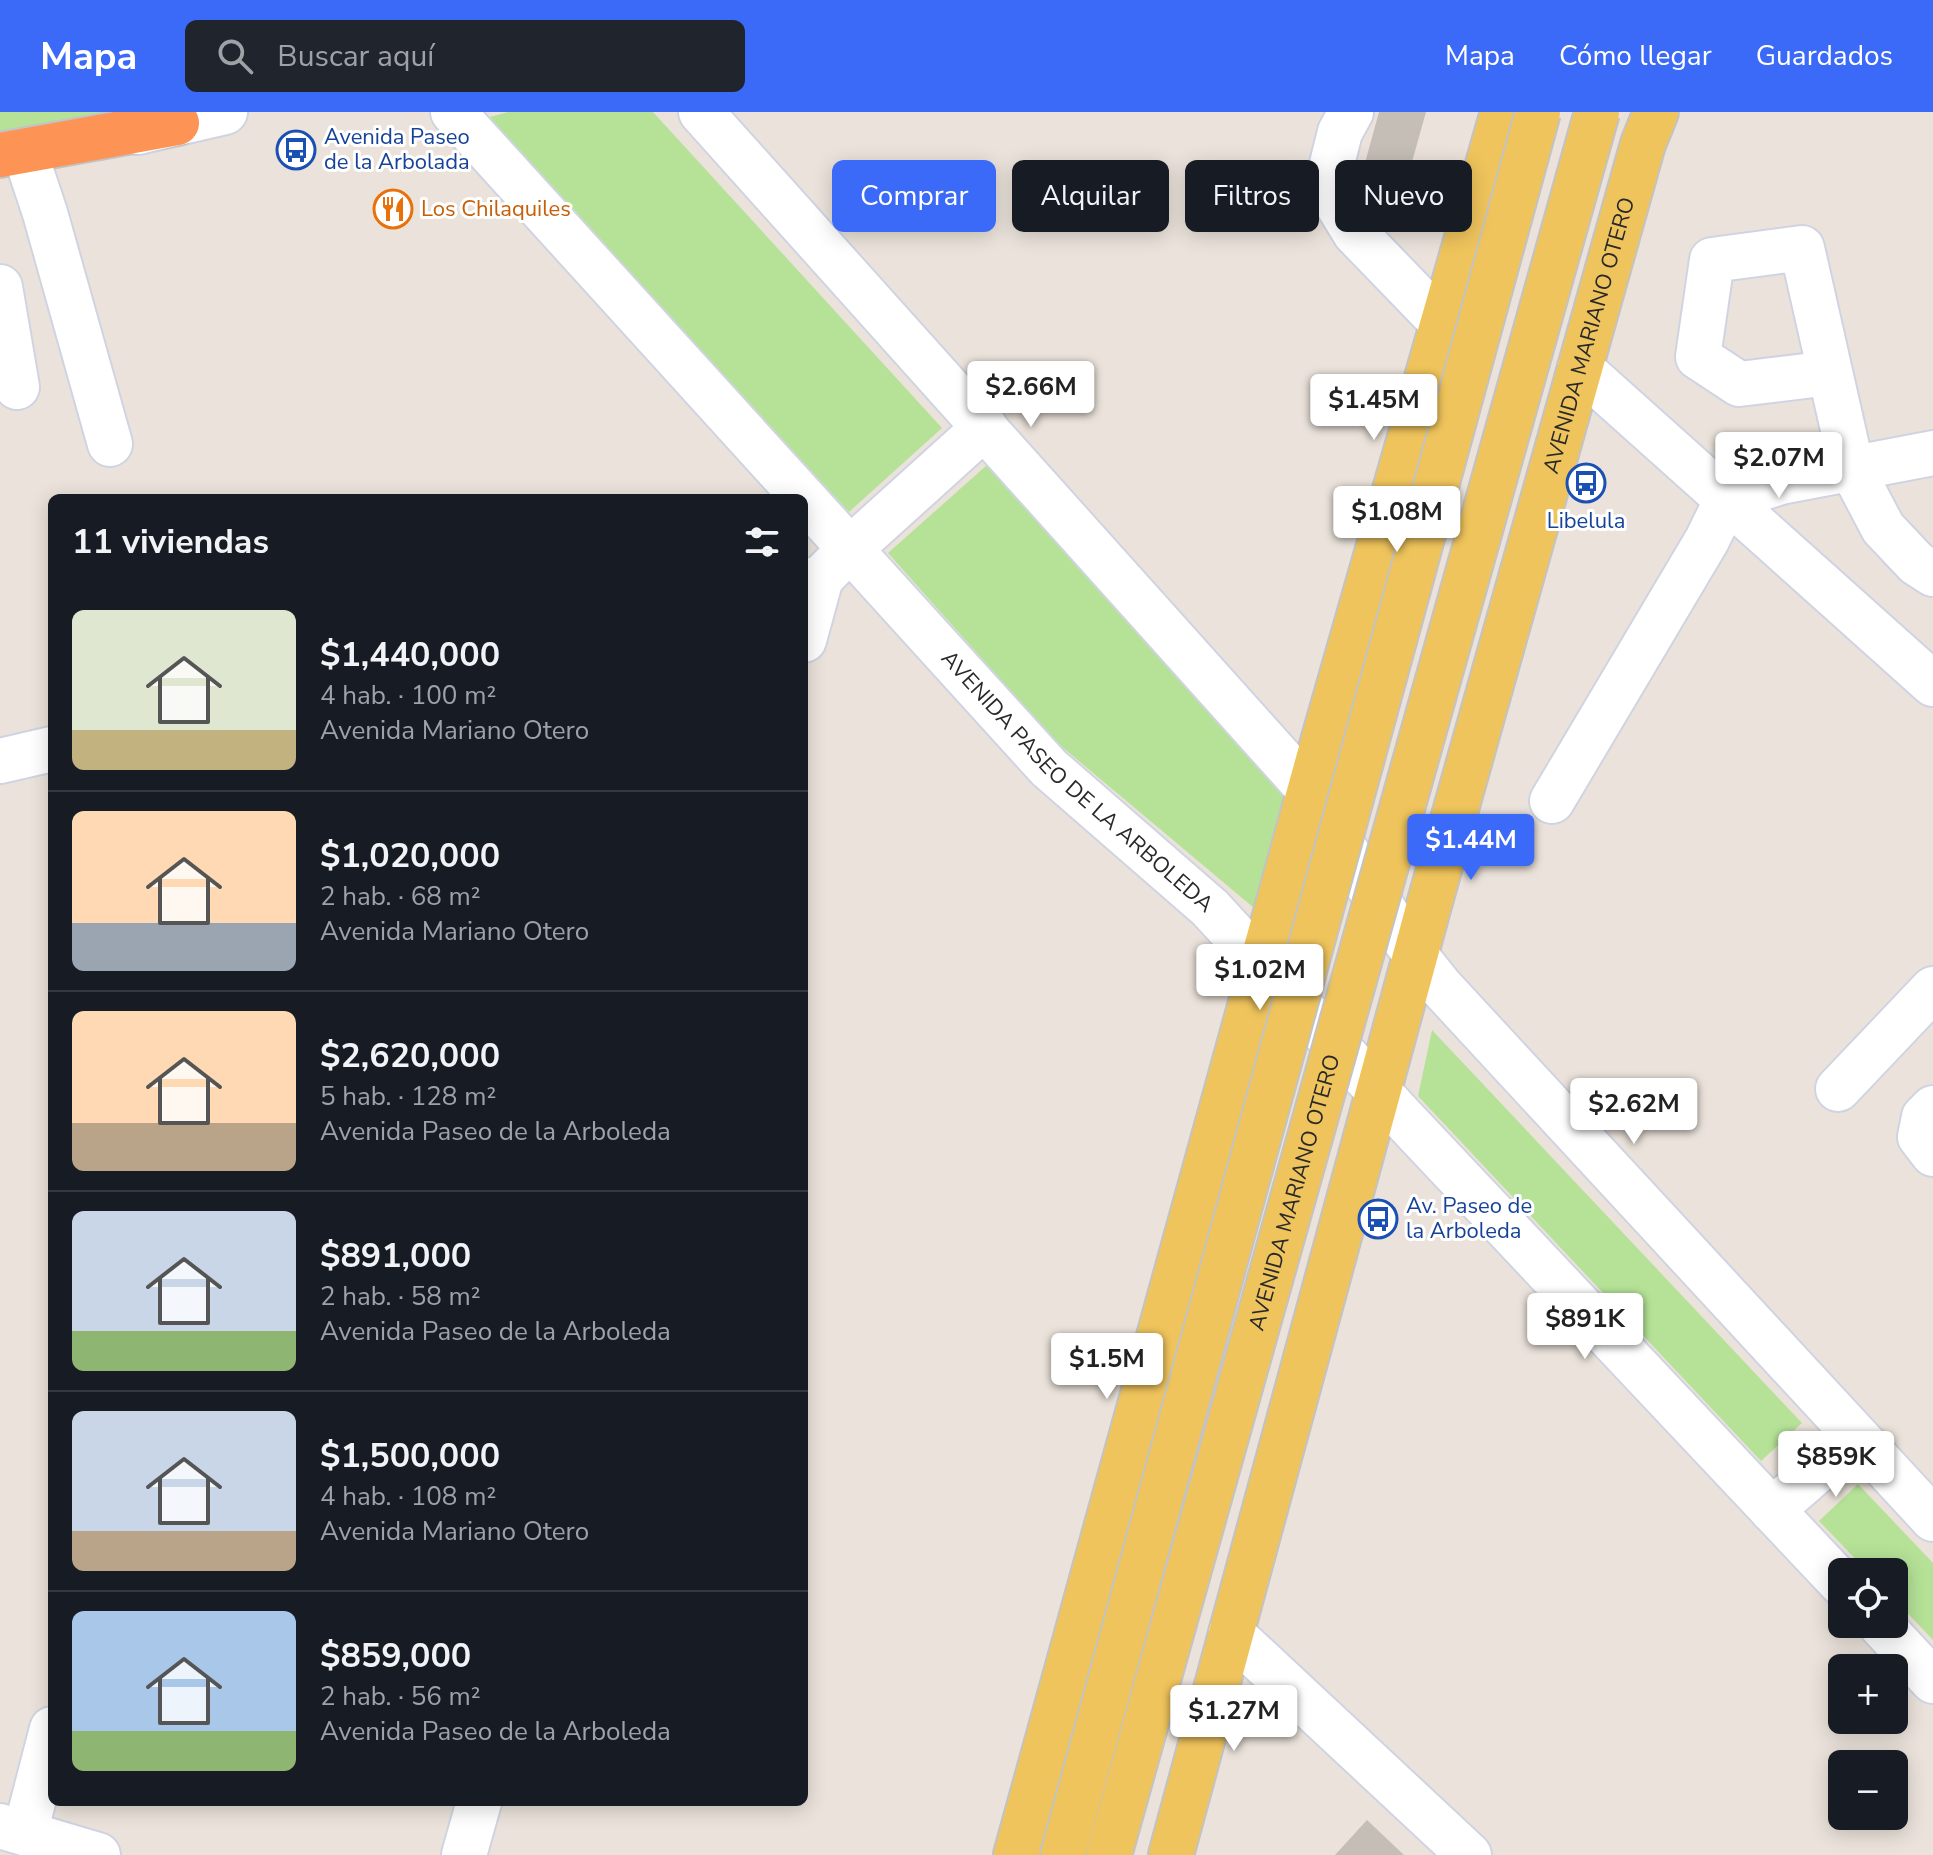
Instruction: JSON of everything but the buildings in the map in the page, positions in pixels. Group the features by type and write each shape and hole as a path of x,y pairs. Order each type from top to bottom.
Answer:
{"highway":[{"path":"9,160 177,123"}],"main road":[{"path":"1016,1855 1310,791 1503,112"},
{"path":"1063,1855 1538,112"},
{"path":"1308,1013 1352,862 1547,112"},
{"name":"AVENIDA MARIANO OTERO","path":"1109,1855 1597,112"},
{"name":"AVENIDA MARIANO OTERO","path":"1171,1855 1415,956 1643,144 1656,112"}],"street":[{"path":"177,123 225,112"},
{"name":"AVENIDA PASEO DE LA ARBOLEDA","path":"453,112 763,494"},
{"path":"701,112 1310,791 1352,862 1415,956 1450,997 1933,1519"},
{"path":"1351,112 1340,132 1331,168 1336,202 1355,233 1443,324"},
{"path":"9,160 49,227 110,444"},
{"path":"0,287 17,387"},
{"path":"1580,368 1933,684"},
{"path":"1830,373 1852,469 1883,528 1916,563 1933,574"},
{"path":"808,627 825,570 985,427"},
{"path":"1552,801 1707,540 1727,499 1781,482 1933,453"},
{"name":"AVENIDA PASEO DE LA ARBOLEDA","path":"808,549 825,570 1210,908 1828,1569"},
{"path":"0,761 48,750"},
{"path":"1838,1089 1933,989"},
{"path":"1933,1108 1924,1117 1920,1137 1933,1154"},
{"path":"1772,1510 1856,1437"},
{"path":"1231,1633 1469,1855"},
{"path":"1893,1638 1933,1681"},
{"path":"48,1739 12,1829 98,1855"},
{"path":"464,1855 478,1806"}],"green space":[{"path":"0,112 112,112 0,132"},
{"path":"508,112 653,112 942,428 849,512 486,118"},
{"path":"987,465 1290,800 1260,913 1055,741 888,553"},
{"path":"1432,1030 1802,1423 1761,1461 1418,1096"},
{"path":"1858,1484 1933,1563 1933,1640 1908,1614 1908,1558 1855,1558 1819,1521"}],"place":[{"name":"Avenida Paseo de la Arbolada","path":"296,150"},
{"name":"Los Chilaquiles","path":"393,209"},
{"name":"Libelula","path":"1586,483"},
{"name":"Av. Paseo de la Arboleda","path":"1378,1219"}]}
